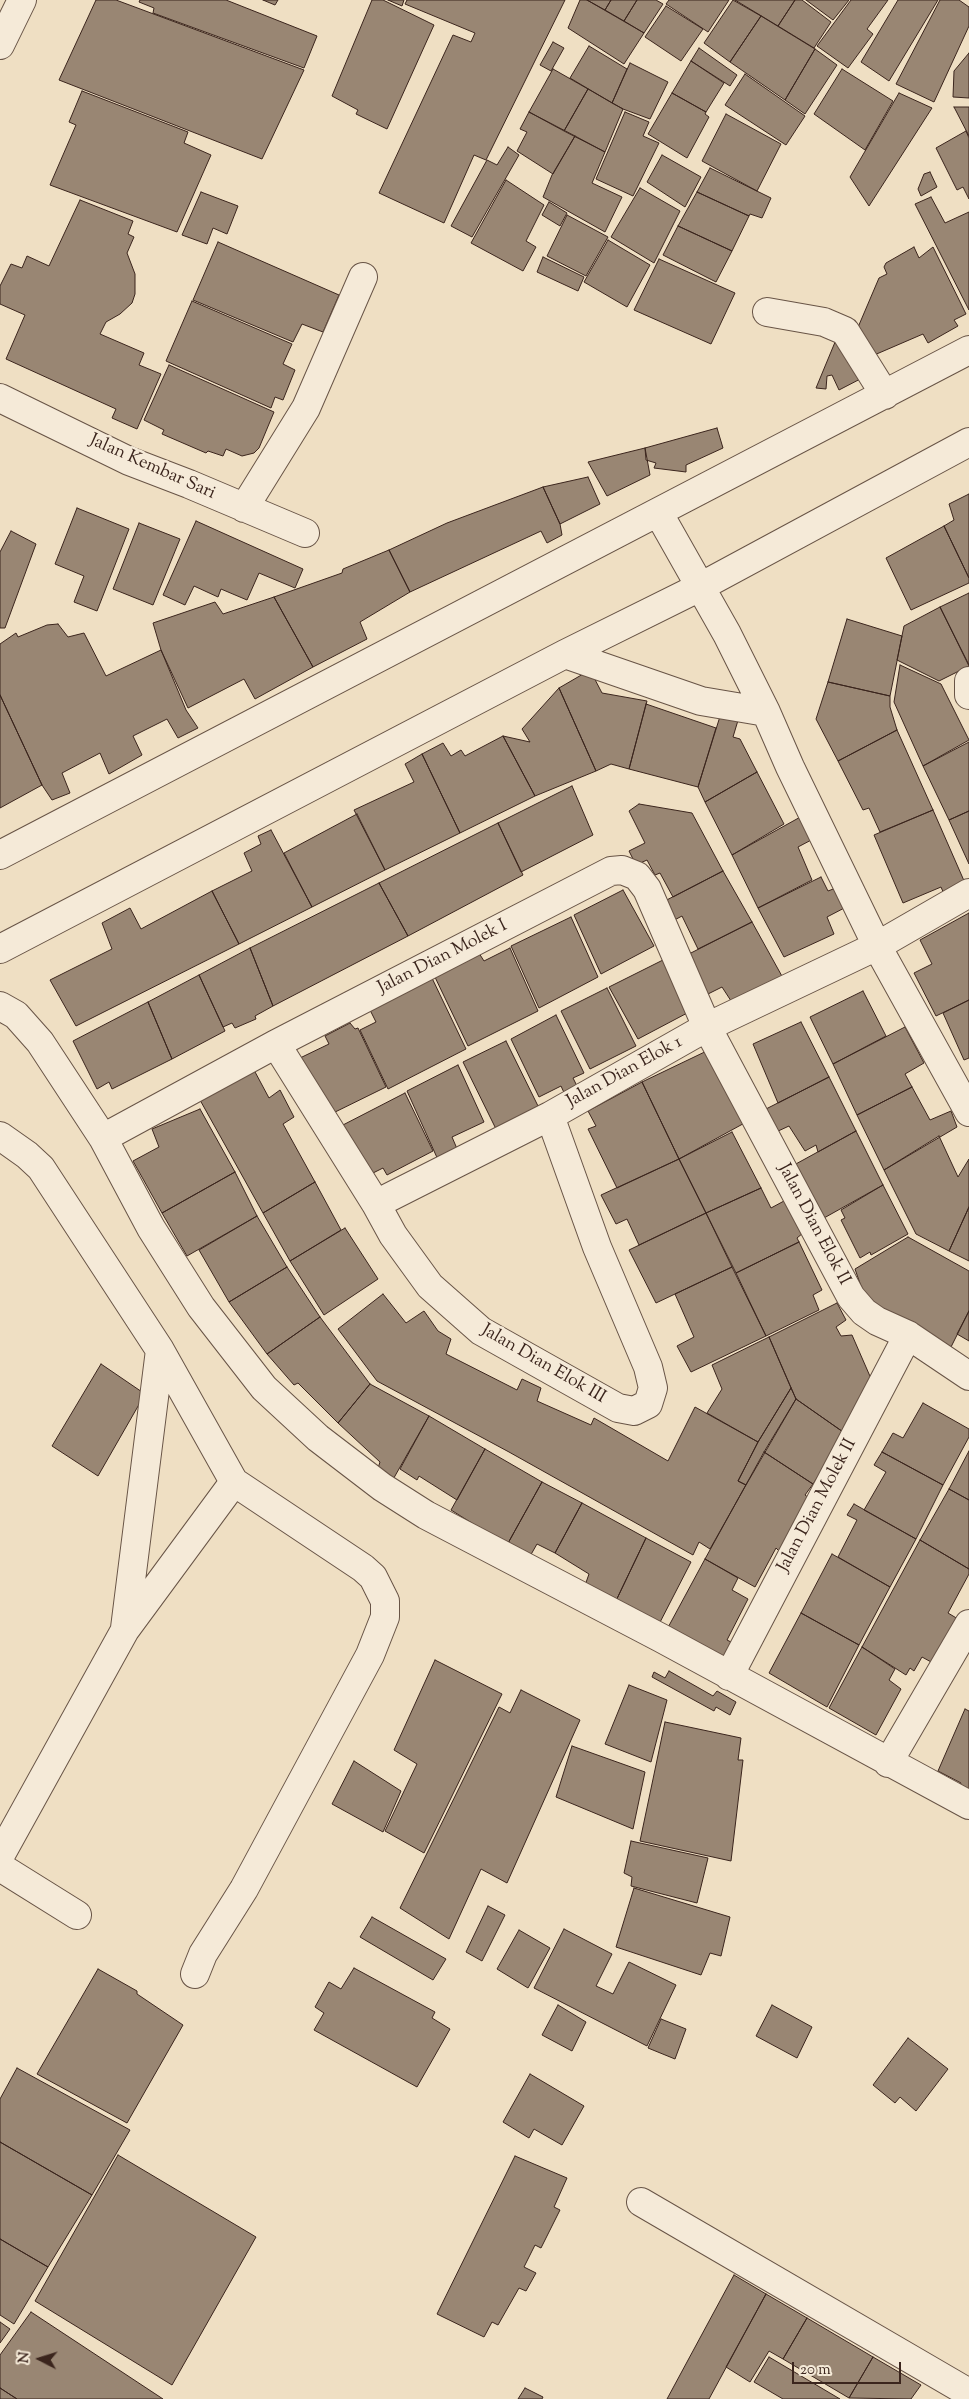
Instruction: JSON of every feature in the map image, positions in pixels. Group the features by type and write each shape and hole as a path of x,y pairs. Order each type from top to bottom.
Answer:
{"street":[{"path":"0,45 22,0"},
{"path":"244,508 306,408 363,277"},
{"path":"767,312 824,322 845,331 885,395"},
{"path":"0,855 969,350"},
{"name":"Jalan Kembar Sari","path":"0,398 129,461 305,533"},
{"path":"0,949 565,654 700,586 969,442"},
{"path":"658,512 700,586 766,712 876,946 969,1112"},
{"path":"565,654 701,701 766,712"},
{"path":"969,681 969,696"},
{"name":"Jalan Dian Molek I","path":"103,1138 276,1044 610,871 622,870 637,876 647,889 707,1027"},
{"name":"Jalan Dian Elok 1","path":"376,1204 550,1116 707,1027 876,946 969,893"},
{"path":"0,1006 16,1015 40,1042 103,1138 151,1228 201,1307 264,1388 318,1438 382,1487 426,1515 661,1638 969,1805"},
{"name":"Jalan Dian Elok II","path":"707,1027 851,1297 864,1312 908,1336 969,1376"},
{"name":"Jalan Dian Elok III","path":"276,1044 376,1204 393,1235 430,1286 481,1332 618,1408 634,1411 648,1404 653,1388 648,1367 597,1247 550,1116"},
{"path":"0,1136 27,1155 41,1168 160,1350 234,1482 373,1577 385,1601 385,1617 370,1655 244,1889 203,1954 195,1974"},
{"name":"Jalan Dian Molek II","path":"729,1676 908,1336"},
{"path":"125,1630 160,1350"},
{"path":"0,1856 125,1630 234,1482"},
{"path":"888,1762 969,1624"},
{"path":"0,1867 77,1915"},
{"path":"641,2202 969,2393"}],"building":[{"path":"96,0 116,0 304,70 262,159 59,80"},
{"path":"140,0 226,0 317,36 304,68 153,13 154,8 139,2"},
{"path":"263,0 278,0 275,5"},
{"path":"372,0 383,0 434,25 387,129 356,114 358,110 332,96"},
{"path":"388,0 404,0 402,6"},
{"path":"407,0 565,0 486,160 474,155 444,223 379,193 453,35 471,42 475,33 405,4"},
{"path":"580,0 587,0 644,33 624,64 568,28"},
{"path":"587,0 611,0 605,10"},
{"path":"611,0 637,0 624,21 605,10"},
{"path":"637,0 656,0 663,4 644,33 624,21"},
{"path":"669,0 729,0 708,32 666,4"},
{"path":"733,0 761,16 730,62 704,43"},
{"path":"735,0 795,0 778,26"},
{"path":"795,0 802,0 831,22 814,48 778,26"},
{"path":"806,0 849,0 833,20"},
{"path":"851,0 888,0 867,29 873,34 848,68 817,46"},
{"path":"898,0 938,0 889,81 861,62"},
{"path":"940,0 959,0 969,7 969,26 934,102 896,84"},
{"path":"666,6 703,29 681,61 645,37"},
{"path":"761,16 815,49 785,100 730,62"},
{"path":"553,42 564,48 551,71 540,65"},
{"path":"589,46 627,69 612,103 570,78"},
{"path":"699,48 737,75 730,86 691,61"},
{"path":"815,49 837,65 805,114 785,100"},
{"path":"969,53 969,98 953,97 954,71"},
{"path":"691,61 724,83 706,112 672,93"},
{"path":"630,63 668,82 650,119 612,103"},
{"path":"553,69 588,89 564,131 529,112"},
{"path":"842,69 893,101 865,150 814,114"},
{"path":"745,74 805,116 786,145 725,105"},
{"path":"588,89 623,109 605,152 564,131"},
{"path":"82,91 188,132 184,143 211,155 177,232 50,185 76,125 69,122"},
{"path":"672,93 706,112 705,114 709,117 687,158 648,134"},
{"path":"899,93 932,108 869,206 850,177"},
{"path":"954,107 969,107 969,136"},
{"path":"529,112 575,136 553,174 517,151 527,132 520,129"},
{"path":"625,112 649,122 643,136 659,143 633,196 596,179"},
{"path":"726,114 781,144 757,191 702,161"},
{"path":"966,131 969,138 969,199 963,187 957,190 936,148"},
{"path":"575,136 605,152 592,183 622,197 605,232 543,197 552,175"},
{"path":"508,147 519,155 472,237 451,226 487,160 497,165"},
{"path":"662,155 701,177 685,207 647,182"},
{"path":"710,168 771,198 762,218 750,214 749,216 697,192"},
{"path":"930,172 937,187 921,196 918,189 924,174"},
{"path":"506,180 544,205 526,241 536,247 523,271 471,243"},
{"path":"640,188 680,211 654,263 611,237"},
{"path":"201,192 238,206 227,234 213,228 207,244 182,235"},
{"path":"697,192 749,216 732,251 678,226"},
{"path":"931,197 945,223 969,212 969,310 915,204"},
{"path":"80,200 133,221 128,234 134,237 127,253 135,274 135,294 132,303 120,314 106,322 100,334 144,353 139,365 161,374 137,429 112,418 116,409 6,359 25,315 0,304 0,286 11,264 22,268 27,256 49,266"},
{"path":"549,202 567,213 560,226 542,215"},
{"path":"567,215 608,237 586,276 547,256"},
{"path":"678,226 732,251 716,282 663,255"},
{"path":"608,240 650,265 627,307 584,282"},
{"path":"218,242 339,295 323,332 302,324 293,342 193,300"},
{"path":"914,247 919,258 933,247 966,314 954,320 958,326 928,343 923,334 865,359 853,339 879,278 887,274 884,267 886,263"},
{"path":"543,257 584,277 578,291 537,272"},
{"path":"659,259 735,293 711,344 634,310"},
{"path":"192,301 292,344 283,364 295,370 283,400 275,397 271,408 166,361"},
{"path":"838,335 866,376 839,390 832,375 827,376 826,389 816,388"},
{"path":"169,365 274,412 259,448 254,453 242,456 226,449 223,456 208,451 206,453 162,434 164,430 144,420"},
{"path":"717,428 723,448 686,465 686,472 654,468 656,463 646,460 645,448"},
{"path":"645,448 650,475 607,496 588,462"},
{"path":"588,477 600,504 560,524 543,487"},
{"path":"543,487 560,524 562,535 547,543 541,531 410,592 389,550 447,523"},
{"path":"969,494 969,578 944,526 954,520 949,504"},
{"path":"77,508 129,529 97,611 74,602 84,576 55,564"},
{"path":"196,521 303,569 295,588 259,573 247,600 221,589 218,597 194,586 185,605 163,595"},
{"path":"139,523 180,539 153,605 113,589"},
{"path":"944,526 969,578 969,583 911,610 886,558"},
{"path":"11,531 36,544 5,628 0,628 0,552"},
{"path":"389,550 410,592 360,622 367,639 313,667 274,597 342,573 343,569"},
{"path":"969,593 969,665 940,607"},
{"path":"274,597 313,667 255,699 244,679 188,708 161,650 153,623 215,602 223,614"},
{"path":"940,607 969,666 939,681 897,660 904,626"},
{"path":"847,619 902,636 890,696 828,682"},
{"path":"58,624 68,637 84,633 106,676 161,650 186,710 198,728 178,738 167,719 133,736 142,755 109,774 100,753 62,773 70,793 52,800 42,785 0,695 0,644 16,633 18,637 47,625"},
{"path":"900,665 941,684 969,740 923,766 894,702"},
{"path":"590,670 602,693 647,701 629,769 611,764 596,771 559,688"},
{"path":"828,682 890,696 890,707 897,730 838,761 816,719"},
{"path":"559,688 596,771 535,796 503,736 530,742 522,729"},
{"path":"0,695 42,785 0,808"},
{"path":"646,704 716,728 698,787 629,769"},
{"path":"722,710 739,717 733,737 740,739 757,772 705,802 698,787"},
{"path":"897,730 933,810 880,832 869,808 863,810 838,761"},
{"path":"503,736 535,796 460,833 422,754 443,743 451,756 461,750 465,756"},
{"path":"969,742 969,811 949,820 923,766"},
{"path":"422,754 460,833 385,870 354,810 414,782 405,764"},
{"path":"757,772 784,824 732,855 705,802"},
{"path":"572,786 593,835 521,872 498,823"},
{"path":"639,804 692,813 723,871 673,897 660,873 655,875 647,860 636,865 629,851 645,843 629,811"},
{"path":"933,810 965,883 944,894 941,887 903,903 874,835"},
{"path":"969,811 969,864 949,820"},
{"path":"357,814 385,870 312,907 284,853"},
{"path":"804,815 815,838 798,847 812,880 758,908 732,855"},
{"path":"498,823 523,875 408,936 379,883"},
{"path":"271,830 312,907 239,944 212,891 252,871 244,853 261,844 258,836"},
{"path":"723,871 752,922 698,949 682,916 667,924 657,905"},
{"path":"821,877 828,891 841,886 850,905 827,917 834,934 784,957 758,908"},
{"path":"379,883 408,936 273,1006 250,948"},
{"path":"623,890 654,946 601,974 574,915"},
{"path":"212,891 239,944 76,1026 50,980 112,949 102,923 130,908 141,929"},
{"path":"969,913 969,1000 936,1016 914,973 932,964 920,940"},
{"path":"571,917 598,977 539,1008 511,946"},
{"path":"752,922 783,978 735,1007 722,987 704,996 683,957"},
{"path":"250,948 273,1006 255,1016 256,1019 235,1028 232,1023 223,1027 199,975"},
{"path":"510,948 538,1011 468,1046 433,973 477,950 484,961"},
{"path":"663,960 691,1011 638,1039 609,987"},
{"path":"199,975 225,1031 172,1059 148,1002"},
{"path":"431,976 466,1049 388,1089 360,1030 376,1022 369,1008"},
{"path":"607,988 636,1046 590,1069 561,1011"},
{"path":"863,991 886,1036 833,1064 810,1017"},
{"path":"969,1000 969,1058 964,1060 943,1013"},
{"path":"148,1002 172,1059 112,1089 109,1082 97,1089 73,1041"},
{"path":"556,1015 584,1073 573,1078 579,1090 566,1097 561,1086 539,1097 511,1039"},
{"path":"801,1022 829,1077 778,1103 753,1044"},
{"path":"350,1023 355,1029 358,1028 386,1087 327,1116 300,1058 329,1044 325,1036"},
{"path":"905,1027 924,1063 905,1074 912,1087 857,1115 833,1064"},
{"path":"506,1041 539,1108 496,1129 463,1062"},
{"path":"713,1048 750,1120 679,1159 642,1082"},
{"path":"458,1065 484,1122 452,1137 458,1151 439,1162 407,1091"},
{"path":"254,1070 269,1098 280,1090 294,1117 283,1124 315,1182 263,1213 200,1100"},
{"path":"829,1077 856,1131 818,1152 816,1145 805,1151 789,1126 776,1132 764,1110"},
{"path":"642,1082 679,1159 617,1188 588,1129 596,1126 588,1111"},
{"path":"912,1087 930,1120 951,1111 957,1127 884,1170 857,1115"},
{"path":"405,1093 433,1151 387,1175 383,1168 369,1175 341,1126"},
{"path":"200,1109 235,1172 162,1213 133,1161 159,1147 152,1129"},
{"path":"856,1131 883,1185 824,1218 794,1165"},
{"path":"732,1132 761,1188 706,1213 679,1159"},
{"path":"939,1136 958,1177 969,1159 969,1207 949,1251 916,1234 884,1170"},
{"path":"679,1159 706,1213 639,1245 627,1219 616,1224 601,1195"},
{"path":"235,1172 257,1216 187,1256 162,1213"},
{"path":"315,1182 341,1230 290,1261 263,1213"},
{"path":"883,1185 908,1234 871,1255 870,1252 860,1258 841,1220 845,1218 841,1210"},
{"path":"761,1188 771,1208 784,1201 803,1233 797,1238 799,1242 736,1273 706,1213"},
{"path":"969,1207 969,1261 949,1251"},
{"path":"706,1213 732,1267 656,1303 629,1250"},
{"path":"257,1216 287,1267 229,1302 199,1250"},
{"path":"345,1228 378,1279 324,1315 290,1261"},
{"path":"908,1237 969,1271 969,1311 949,1351 895,1320 864,1295 855,1269"},
{"path":"799,1242 822,1290 813,1295 819,1310 766,1336 736,1273"},
{"path":"287,1267 320,1317 267,1354 229,1302"},
{"path":"732,1267 766,1336 691,1372 677,1346 694,1337 675,1294"},
{"path":"383,1294 406,1323 424,1311 438,1331 451,1339 446,1354 517,1390 522,1379 541,1388 537,1401 591,1425 594,1418 668,1461 695,1407 758,1442 738,1481 746,1485 710,1549 699,1542 693,1555 377,1381 338,1329"},
{"path":"837,1303 846,1320 836,1327 841,1336 852,1335 876,1390 859,1399 860,1408 846,1434 796,1399 769,1337"},
{"path":"969,1311 969,1341 957,1334"},
{"path":"320,1317 370,1384 338,1423 298,1383 294,1385 267,1354"},
{"path":"769,1337 791,1388 758,1442 707,1413 722,1389 712,1365"},
{"path":"101,1364 145,1394 98,1476 52,1446"},
{"path":"370,1384 429,1416 391,1483 377,1471 380,1462 338,1423"},
{"path":"791,1388 796,1399 746,1485 738,1481 758,1442"},
{"path":"796,1399 846,1434 813,1484 764,1452"},
{"path":"923,1403 969,1429 969,1437 943,1485 882,1452 893,1433 903,1438"},
{"path":"429,1416 485,1449 457,1500 419,1476 417,1480 400,1469"},
{"path":"485,1449 542,1482 507,1545 451,1510"},
{"path":"969,1451 969,1500 949,1489"},
{"path":"764,1452 813,1484 805,1495 813,1501 780,1552 776,1548 755,1587 705,1559"},
{"path":"882,1452 943,1485 916,1539 864,1510 886,1472 874,1465"},
{"path":"542,1482 582,1503 555,1553 537,1544 529,1558 507,1545"},
{"path":"949,1489 969,1500 969,1569 920,1540"},
{"path":"582,1503 646,1538 613,1607 583,1591 589,1574 555,1553"},
{"path":"854,1504 916,1539 890,1587 838,1557 857,1520 847,1515"},
{"path":"646,1538 691,1562 656,1630 613,1607"},
{"path":"920,1540 969,1569 969,1574 948,1613 963,1622 933,1663 922,1657 914,1671 910,1668 906,1675 862,1647"},
{"path":"832,1554 890,1587 859,1645 801,1613"},
{"path":"705,1559 738,1578 732,1590 748,1599 727,1640 733,1643 720,1665 665,1633"},
{"path":"801,1613 859,1645 827,1707 769,1673"},
{"path":"862,1647 895,1669 889,1680 901,1689 876,1735 829,1708"},
{"path":"435,1660 502,1694 424,1853 385,1831 417,1764 394,1750"},
{"path":"669,1671 713,1696 717,1691 736,1702 730,1715 716,1707 714,1711 652,1677 654,1672 665,1678"},
{"path":"629,1685 667,1700 651,1762 605,1744"},
{"path":"521,1690 580,1720 507,1883 481,1869 449,1939 400,1908 499,1707 510,1713"},
{"path":"965,1709 969,1711 969,1800 957,1793 961,1783 938,1771"},
{"path":"665,1722 741,1738 738,1760 743,1760 731,1861 640,1841"},
{"path":"572,1746 645,1772 633,1829 556,1797"},
{"path":"354,1761 401,1791 383,1832 332,1804"},
{"path":"631,1841 708,1858 697,1903 631,1886 632,1877 624,1873"},
{"path":"634,1888 730,1917 721,1956 710,1953 701,1975 616,1947"},
{"path":"488,1906 505,1915 482,1961 466,1952"},
{"path":"372,1917 446,1959 433,1980 360,1937"},
{"path":"564,1929 612,1954 596,1986 613,1994 629,1962 676,1985 647,2046 534,1988"},
{"path":"519,1930 550,1948 528,1988 497,1969"},
{"path":"354,1968 435,2012 432,2018 450,2029 417,2087 314,2030 324,2013 315,2007 329,1982 341,1989"},
{"path":"98,1969 137,1991 137,1994 183,2025 127,2123 37,2074"},
{"path":"558,2005 586,2022 572,2051 542,2035"},
{"path":"772,2005 812,2027 797,2058 756,2036"},
{"path":"661,2019 686,2029 675,2059 648,2048"},
{"path":"908,2038 948,2069 916,2111 900,2097 895,2103 873,2085"},
{"path":"17,2068 130,2130 92,2195 0,2142 0,2099"},
{"path":"530,2074 584,2106 562,2145 534,2129 529,2138 503,2122"},
{"path":"0,2142 92,2195 48,2267 0,2239"},
{"path":"118,2155 256,2237 172,2385 35,2301"},
{"path":"515,2156 567,2178 554,2207 560,2210 541,2248 535,2245 524,2267 536,2273 526,2291 519,2288 498,2325 492,2322 484,2337 437,2314"},
{"path":"0,2239 48,2267 14,2324 0,2315"},
{"path":"734,2275 766,2294 709,2399 667,2399"},
{"path":"766,2294 807,2318 783,2359 769,2351 750,2382 726,2367"},
{"path":"31,2312 163,2399 17,2399 0,2388 0,2355"},
{"path":"807,2318 873,2357 849,2398 783,2359"},
{"path":"0,2322 10,2329 0,2343"},
{"path":"769,2357 840,2399 783,2399 754,2382"},
{"path":"873,2357 921,2385 911,2399 849,2398"},
{"path":"0,2388 17,2399 0,2399"},
{"path":"525,2388 543,2397 542,2399 518,2399"}]}
